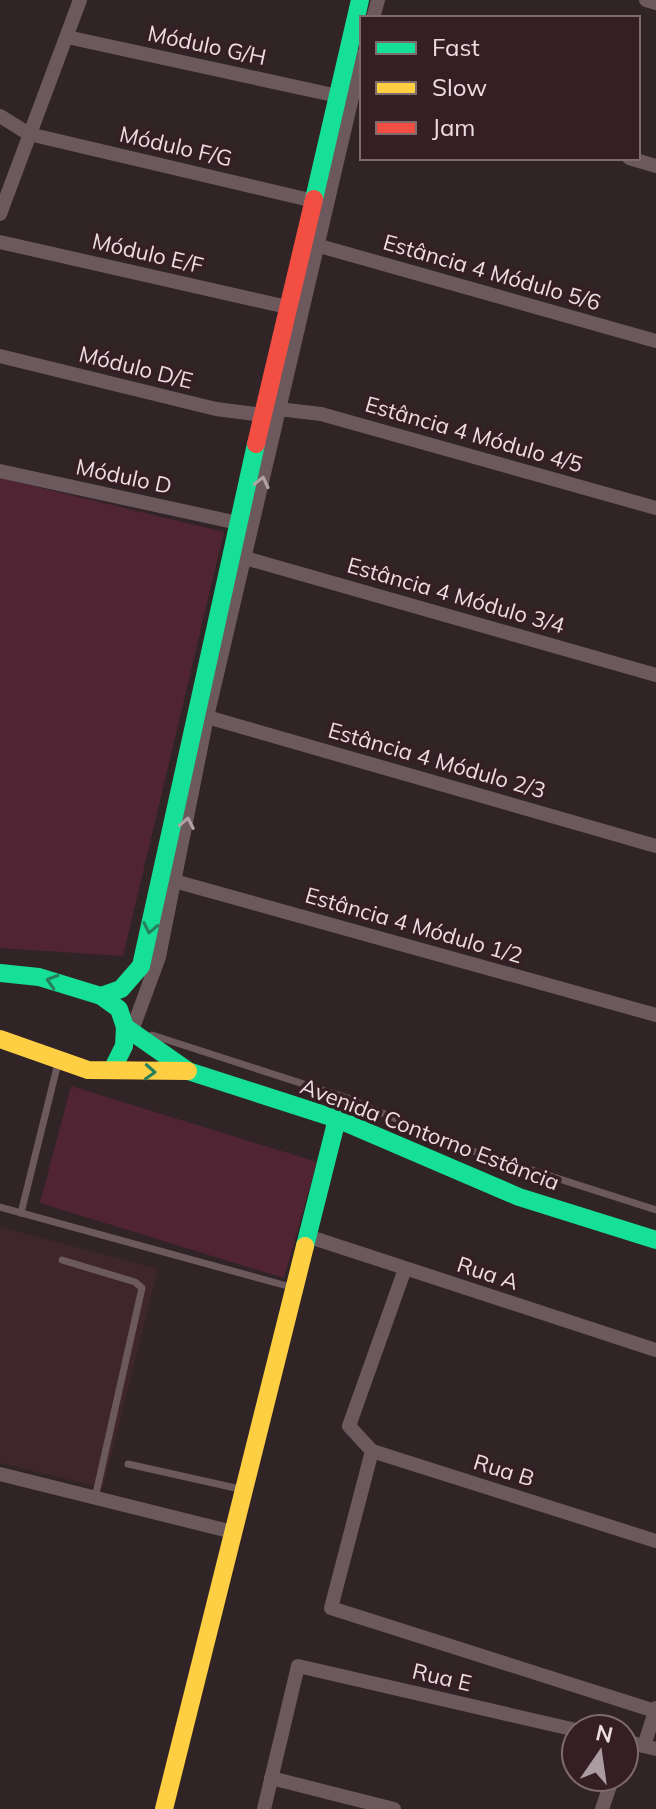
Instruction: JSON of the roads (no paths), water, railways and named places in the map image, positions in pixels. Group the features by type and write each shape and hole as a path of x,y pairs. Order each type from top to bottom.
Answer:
{"street":[{"path":"0,214 80,0"},
{"path":"112,1070 124,1046 125,1027 134,1025 159,957 168,880 238,523 316,245 338,96 360,0"},
{"path":"646,0 656,3"},
{"name":"Módulo G/H","path":"67,37 338,96"},
{"path":"0,988 9,974 39,977 101,996 121,989 141,966 168,880 245,558 287,307 314,201 358,83"},
{"name":"Módulo F/G","path":"0,116 29,134 314,201"},
{"path":"636,160 656,166"},
{"name":"Módulo E/F","path":"0,242 287,307"},
{"name":"Estância 4 Módulo 5/6","path":"316,245 656,341"},
{"name":"Módulo D/E","path":"0,356 216,409 271,412"},
{"name":"Estância 4 Módulo 4/5","path":"271,412 321,414 656,508"},
{"name":"Módulo D","path":"0,471 238,523"},
{"path":"238,523 245,558"},
{"name":"Estância 4 Módulo 3/4","path":"245,558 656,675"},
{"name":"Estância 4 Módulo 2/3","path":"207,717 656,846"},
{"name":"Estância 4 Módulo 1/2","path":"168,880 656,1015"},
{"name":"Avenida Contorno Estância","path":"101,996 119,1009 125,1027 188,1071 337,1119 519,1197 656,1240"},
{"name":"Avenida Contorno Estância","path":"1,1037 88,1070 188,1071"},
{"path":"164,1809 337,1119"},
{"name":"Rua A","path":"307,1236 656,1350"},
{"name":"Rua B","path":"405,1269 349,1426 372,1451 656,1541"},
{"path":"372,1451 331,1608 656,1710 650,1747"},
{"path":"0,1474 233,1532"},
{"name":"Rua E","path":"271,1778 298,1666 560,1726"},
{"path":"264,1809 271,1778 394,1809"}],"lane":[{"path":"125,1027 347,1098 469,1150 656,1210"},
{"path":"21,1213 59,1061"},
{"path":"0,1207 294,1288"},
{"path":"62,1260 135,1282 142,1288 95,1498"},
{"path":"128,1464 244,1490"}]}
